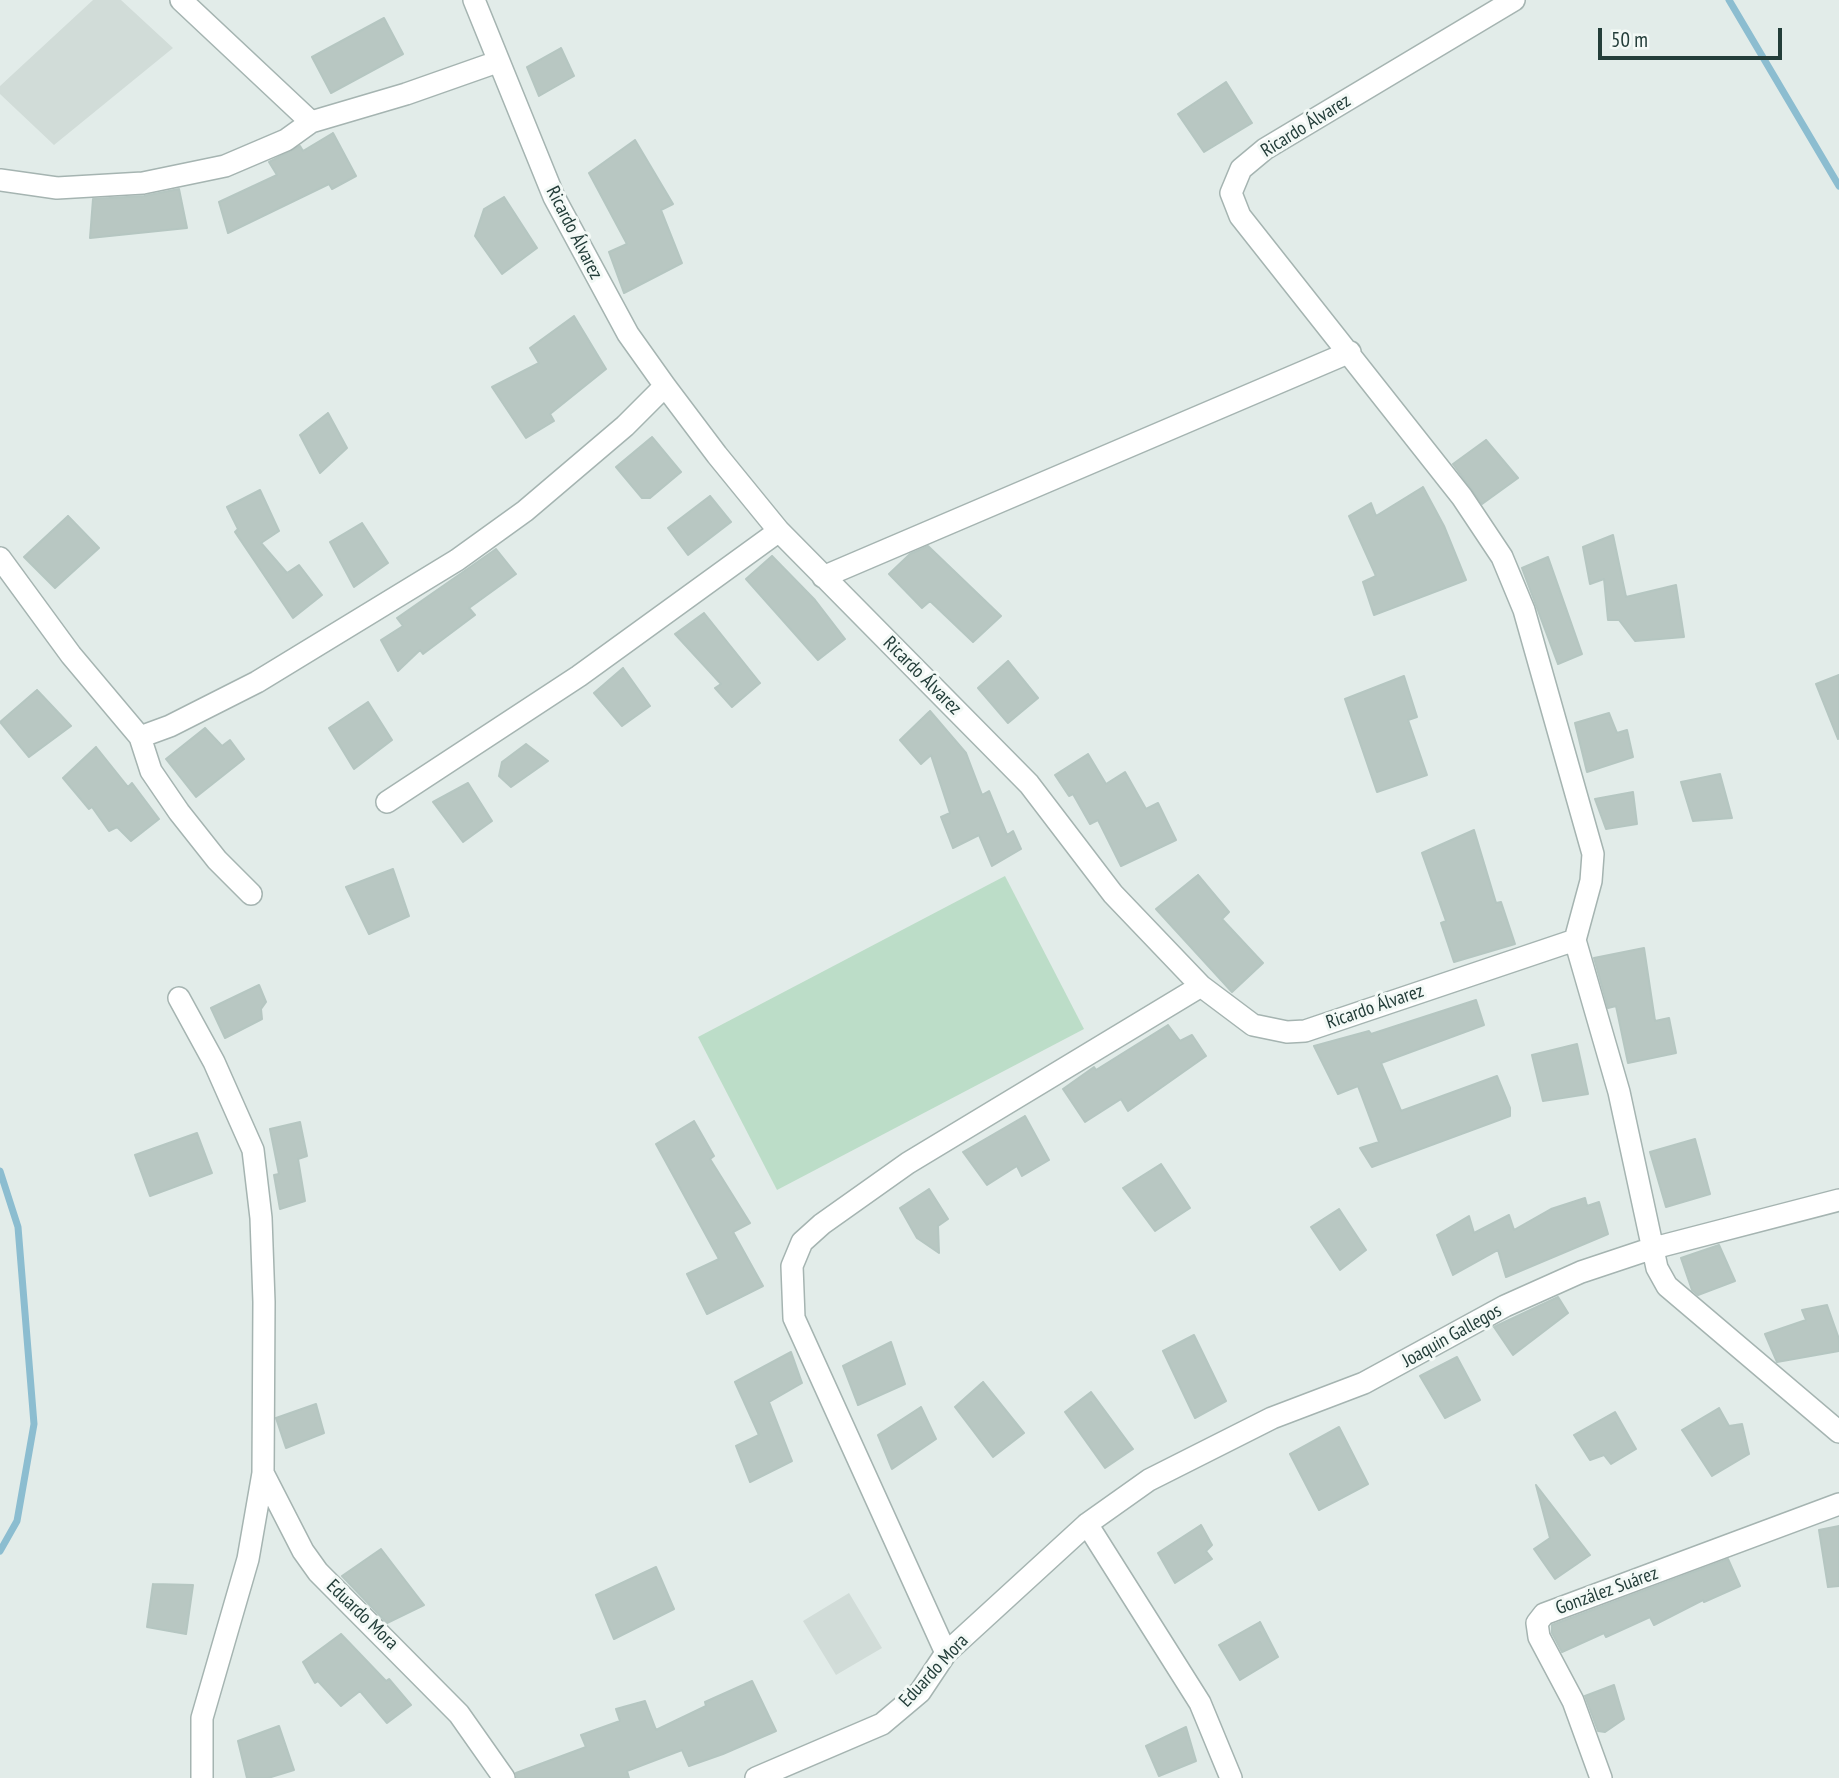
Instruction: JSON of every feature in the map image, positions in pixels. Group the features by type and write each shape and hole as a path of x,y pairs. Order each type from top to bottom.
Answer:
{"street":[{"path":"181,0 311,122"},
{"name":"Ricardo Álvarez","path":"474,0 554,197 628,334 717,455 779,531 1029,784 1113,894 1201,986 1253,1024 1287,1032 1305,1031 1575,940 1591,881 1593,853 1524,610 1502,557 1462,497 1240,216 1231,192 1241,169 1265,149 1514,0"},
{"path":"0,180 57,188 143,183 225,166 286,140 311,122 406,94 497,62"},
{"path":"823,577 1350,352"},
{"path":"140,737 170,726 257,682 457,560 525,511 625,426 665,386"},
{"path":"387,802 579,676 779,531"},
{"path":"0,558 71,654 140,737 151,771 179,812 217,860 251,894"},
{"path":"1575,940 1619,1092 1650,1249 1667,1286 1839,1432"},
{"path":"946,1653 794,1318 792,1266 803,1242 822,1224 908,1163 1201,986"},
{"path":"179,998 214,1062 253,1150 261,1218 264,1290 263,1473 248,1559 202,1718 202,1778"},
{"name":"Joaquin Gallegos","path":"1087,1524 1149,1480 1272,1418 1364,1383 1505,1306 1568,1278 1650,1249 1839,1200"},
{"name":"Eduardo Mora","path":"263,1473 303,1551 318,1572 459,1714 504,1778"},
{"name":"González Suárez","path":"1601,1778 1573,1701 1539,1637 1537,1623 1544,1614 1839,1504"},
{"path":"1087,1524 1200,1703 1231,1778"},
{"name":"Eduardo Mora","path":"756,1778 882,1724 920,1692 946,1653 1087,1524"}],"shaded area":[{"path":"93,0 121,0 173,48 54,145 0,94 0,86"},
{"path":"849,1593 882,1648 836,1675 803,1621"}],"green space":[{"path":"1005,876 1084,1029 777,1190 698,1037"}],"building":[{"path":"384,18 403,54 331,93 312,57"},
{"path":"561,48 574,76 539,96 527,67"},
{"path":"1226,82 1252,123 1204,152 1178,114"},
{"path":"333,133 356,176 332,189 329,184 228,233 219,202 277,175 269,162 300,146 303,151"},
{"path":"635,140 673,204 661,210 682,263 624,293 609,252 627,244 589,173"},
{"path":"179,189 187,228 90,238 93,199 144,196"},
{"path":"504,197 537,248 502,274 475,236 484,209"},
{"path":"574,316 606,369 550,414 554,421 526,438 492,387 539,363 530,348"},
{"path":"328,413 347,448 320,473 300,435"},
{"path":"652,437 681,472 650,498 642,498 616,467"},
{"path":"1486,440 1518,478 1482,504 1453,464"},
{"path":"1423,487 1444,526 1466,580 1374,615 1363,582 1376,576 1349,516 1371,503 1376,516"},
{"path":"260,490 279,531 261,543 287,573 299,565 322,595 293,618 235,532 238,529 227,507"},
{"path":"710,496 731,522 688,555 668,528"},
{"path":"68,516 99,548 55,588 24,557"},
{"path":"362,523 388,563 354,587 330,542"},
{"path":"1613,535 1626,597 1676,585 1684,637 1635,641 1619,620 1608,620 1604,579 1590,584 1583,547"},
{"path":"928,546 1001,616 973,642 930,601 922,608 889,574 910,554"},
{"path":"496,549 516,574 469,608 475,615 423,654 420,650 398,671 381,640 403,626 397,618"},
{"path":"772,556 815,600 845,639 818,660 746,579"},
{"path":"1548,557 1582,654 1558,664 1522,568"},
{"path":"704,613 760,683 732,707 715,688 721,684 675,634"},
{"path":"1008,661 1038,698 1008,723 978,688"},
{"path":"623,668 650,706 622,726 594,693"},
{"path":"1839,675 1839,738 1838,739 1816,684"},
{"path":"1404,676 1417,717 1408,720 1427,775 1377,792 1345,699"},
{"path":"37,690 71,726 29,757 0,722"},
{"path":"368,702 392,740 354,769 329,728"},
{"path":"930,711 966,753 982,795 989,791 1007,835 1013,831 1021,849 992,866 979,835 953,848 941,817 950,813 931,755 921,764 900,740"},
{"path":"1609,713 1617,733 1627,730 1633,757 1587,772 1575,723"},
{"path":"205,728 222,746 230,740 244,759 196,797 166,759"},
{"path":"526,744 548,761 511,787 499,776 502,762"},
{"path":"96,747 128,787 132,783 159,819 131,841 117,827 109,831 92,807 89,809 63,778"},
{"path":"1088,754 1106,784 1125,772 1146,809 1158,803 1176,840 1121,866 1098,820 1090,824 1073,794 1069,796 1055,775"},
{"path":"1720,774 1732,818 1693,821 1681,782"},
{"path":"468,783 492,821 463,842 433,802"},
{"path":"1633,792 1637,824 1606,829 1595,799"},
{"path":"1474,830 1496,903 1501,902 1515,944 1454,962 1441,923 1446,921 1422,853"},
{"path":"393,869 409,916 369,934 346,887"},
{"path":"1198,875 1229,912 1222,919 1263,963 1232,992 1156,909"},
{"path":"1644,948 1655,1021 1669,1018 1676,1053 1628,1063 1616,1006 1608,1008 1594,958"},
{"path":"259,985 266,1002 261,1009 262,1019 225,1038 211,1008"},
{"path":"1476,1000 1484,1025 1381,1063 1401,1111 1497,1076 1510,1108 1510,1116 1372,1167 1360,1148 1379,1142 1358,1086 1338,1094 1314,1046 1369,1031 1371,1034"},
{"path":"1168,1025 1180,1041 1192,1035 1206,1056 1128,1111 1121,1099 1085,1122 1063,1089 1094,1067 1096,1070"},
{"path":"1577,1044 1588,1094 1543,1101 1532,1055"},
{"path":"1025,1116 1049,1160 1022,1176 1017,1166 987,1185 963,1152"},
{"path":"694,1121 714,1156 710,1159 750,1223 733,1232 763,1286 707,1314 687,1274 719,1259 656,1144"},
{"path":"300,1122 307,1156 298,1159 305,1201 280,1209 274,1175 279,1174 270,1129"},
{"path":"197,1133 212,1173 150,1196 135,1155"},
{"path":"1695,1139 1710,1194 1666,1207 1650,1152"},
{"path":"1161,1164 1190,1208 1155,1231 1123,1188"},
{"path":"929,1189 948,1219 938,1226 939,1253 917,1238 900,1208"},
{"path":"1585,1198 1587,1206 1599,1202 1608,1234 1506,1277 1498,1250 1453,1275 1437,1235 1469,1216 1474,1233 1509,1215 1514,1230 1551,1209"},
{"path":"1339,1209 1366,1250 1340,1270 1311,1227"},
{"path":"1719,1245 1735,1281 1698,1295 1692,1290 1681,1258"},
{"path":"1558,1297 1568,1313 1513,1355 1494,1327"},
{"path":"1827,1305 1839,1339 1839,1351 1777,1362 1765,1334 1806,1320 1802,1310"},
{"path":"1194,1335 1226,1401 1195,1418 1163,1351"},
{"path":"891,1342 905,1384 858,1405 843,1366"},
{"path":"791,1352 802,1383 769,1402 792,1461 750,1482 736,1446 759,1435 735,1382"},
{"path":"1457,1357 1480,1400 1445,1418 1420,1376"},
{"path":"983,1382 1024,1433 993,1457 955,1407"},
{"path":"1091,1392 1133,1449 1105,1468 1065,1412"},
{"path":"316,1404 324,1433 286,1448 276,1418"},
{"path":"921,1407 936,1439 892,1469 878,1435"},
{"path":"1719,1408 1729,1426 1742,1424 1749,1454 1712,1476 1682,1430"},
{"path":"1615,1412 1636,1449 1611,1464 1604,1455 1590,1460 1574,1435"},
{"path":"1339,1427 1368,1484 1319,1510 1290,1454"},
{"path":"1536,1485 1590,1555 1555,1579 1534,1549 1550,1538"},
{"path":"1201,1525 1212,1545 1206,1551 1212,1559 1175,1583 1158,1553"},
{"path":"1839,1526 1839,1586 1828,1587 1819,1530"},
{"path":"381,1549 424,1605 387,1623 342,1576"},
{"path":"1728,1559 1740,1586 1704,1602 1703,1600 1654,1625 1650,1617 1606,1637 1604,1633 1562,1652 1552,1633 1552,1625"},
{"path":"656,1567 674,1609 614,1639 596,1595"},
{"path":"153,1584 193,1585 186,1634 147,1627"},
{"path":"1260,1622 1278,1657 1240,1680 1219,1645"},
{"path":"341,1634 386,1681 389,1679 411,1705 387,1723 360,1691 341,1706 318,1681 315,1683 303,1662"},
{"path":"752,1681 776,1731 723,1754 689,1766 682,1750 627,1771 629,1778 517,1778 516,1773 586,1747 581,1735 620,1721 616,1709 645,1701 656,1730 706,1706 705,1702"},
{"path":"1614,1685 1624,1719 1605,1732 1598,1731 1585,1696"},
{"path":"279,1726 294,1770 268,1778 247,1778 238,1741"},
{"path":"1186,1727 1196,1761 1159,1776 1146,1746"}],"waterway":[{"path":"1729,0 1839,186"},
{"path":"0,1171 18,1227 34,1424 17,1521 0,1551"}]}
